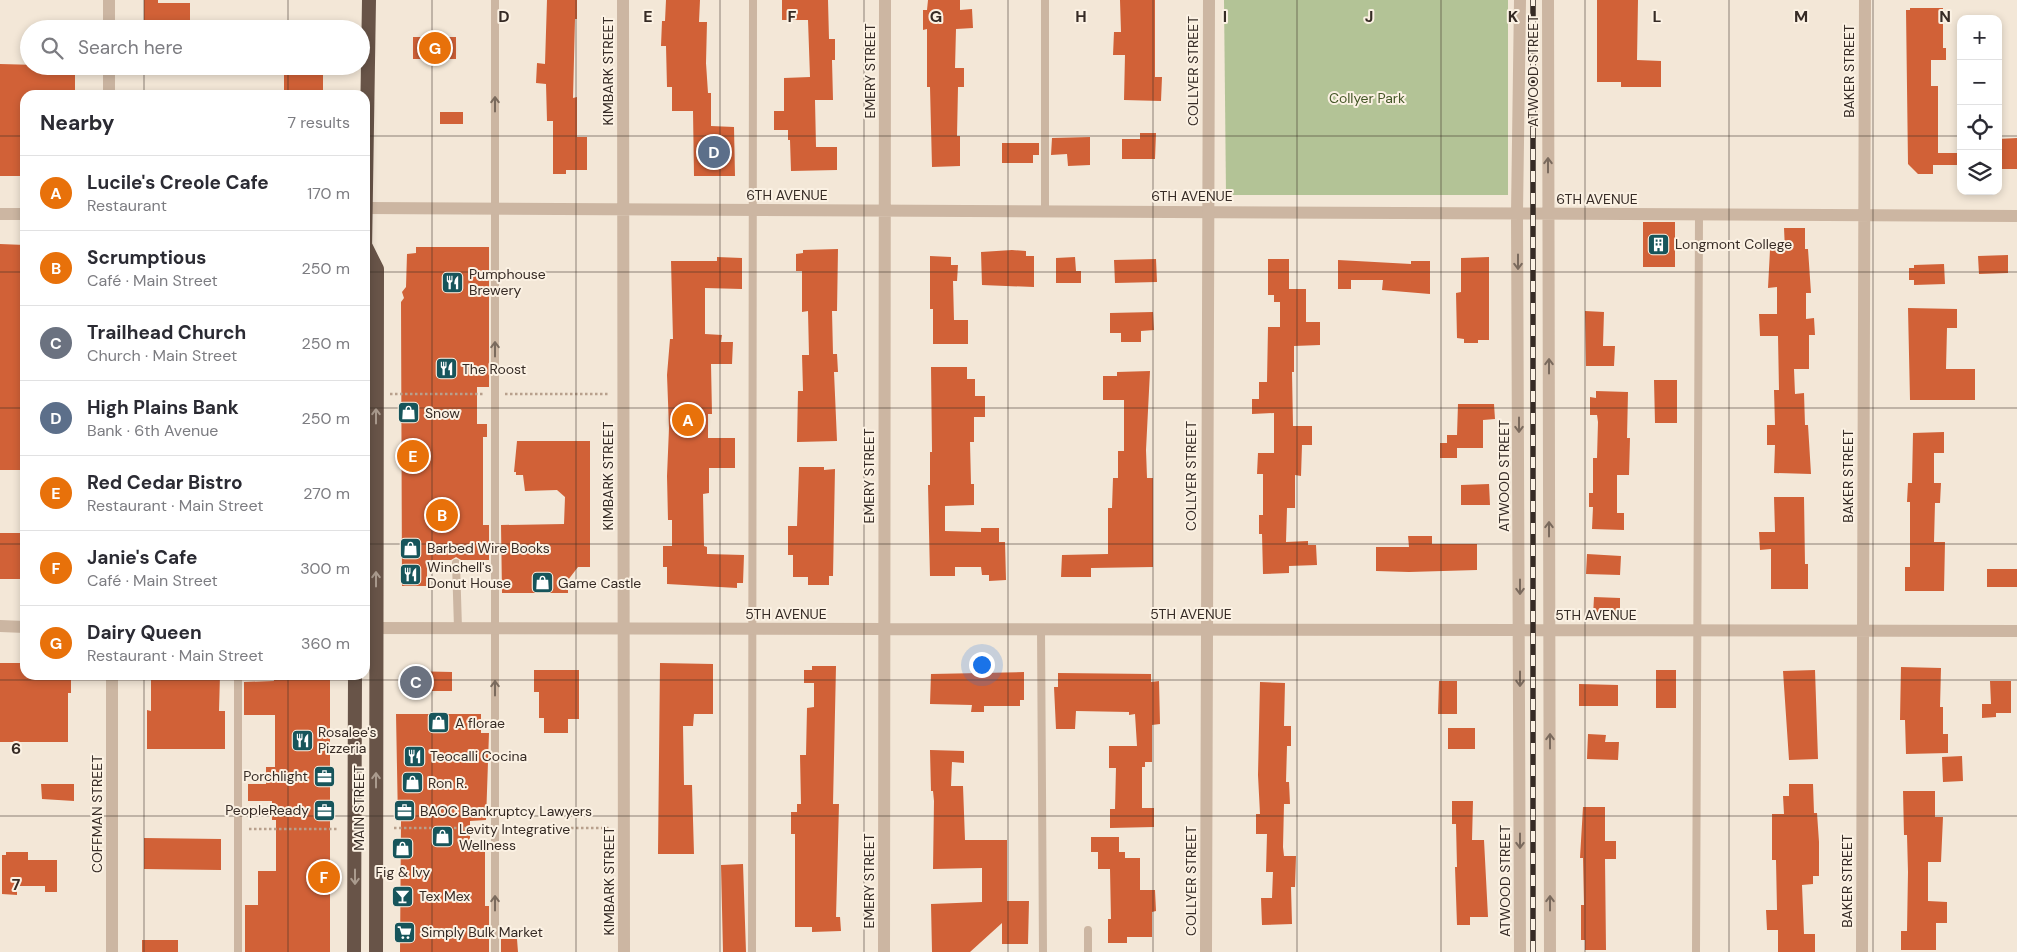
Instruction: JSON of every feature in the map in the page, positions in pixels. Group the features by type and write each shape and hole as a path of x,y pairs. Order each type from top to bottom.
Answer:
{"highway":[{"name":"MAIN STREET","path":"369,0 369,20"},
{"name":"MAIN STREET","path":"368,75 368,90"},
{"name":"MAIN STREET","path":"370,256 377,269 370,628 376,952"},
{"name":"MAIN STREET","path":"354,952 356,680"}],"street":[{"path":"109,0 109,20"},
{"name":"KIMBARK STREET","path":"623,0 624,952"},
{"name":"EMERY STREET","path":"884,952 886,0"},
{"name":"COLLYER STREET","path":"1206,952 1209,0"},
{"name":"ATWOOD STREET","path":"1520,0 1517,214 1520,952"},
{"name":"ATWOOD STREET","path":"1548,0 1550,952"},
{"name":"BAKER STREET","path":"1862,952 1864,0"},
{"path":"109,75 109,90"},
{"name":"6TH AVENUE","path":"370,208 2017,216"},
{"path":"0,214 20,214"},
{"path":"0,626 20,626"},
{"name":"5TH AVENUE","path":"370,628 624,630 2017,631"},
{"name":"COFFMAN STREET","path":"112,680 112,952"}],"lane":[{"path":"495,0 495,952"},
{"path":"752,0 752,952"},
{"path":"1045,0 1045,211"},
{"path":"1696,952 1699,214"},
{"path":"456,564 458,628"},
{"path":"1042,630 1043,952"},
{"path":"238,680 238,952"},
{"path":"1088,930 1088,952"}],"path":[{"path":"394,828 624,828"},
{"path":"238,829 339,829"}],"green space":[{"name":"Collyer Park","path":"1224,0 1508,0 1508,195 1226,195"}],"building":[{"path":"144,0 158,0 158,3 190,3 190,20 144,20"},
{"path":"547,0 577,0 573,98 577,97 577,137 587,137 587,170 566,170 566,174 553,174 553,121 547,121 546,84 536,83 537,63 545,64"},
{"path":"666,0 700,0 699,22 707,22 706,63 708,93 711,93 711,126 734,127 735,176 694,176 693,111 672,111 672,87 667,87 666,46 661,46 662,21 665,21"},
{"path":"782,0 828,0 829,39 835,39 835,60 832,60 833,100 815,100 816,147 837,147 837,170 791,171 788,130 774,130 774,111 784,111 784,78 810,77 808,20 782,20"},
{"path":"928,0 960,0 960,10 972,9 973,28 956,29 955,68 964,68 964,87 958,87 957,136 960,136 960,166 932,167 930,87 927,87 927,29 923,30 923,10 927,10"},
{"path":"1120,0 1155,0 1155,77 1162,77 1161,101 1124,100 1125,55 1113,55 1114,32 1121,32"},
{"path":"1597,0 1638,0 1637,60 1661,61 1661,87 1621,87 1621,82 1597,82"},
{"path":"1910,8 1943,8 1943,48 1946,48 1946,60 1931,60 1931,86 1938,86 1938,153 1957,153 1957,165 1933,165 1933,174 1918,174 1908,164 1906,10 1910,10"},
{"path":"413,37 456,37 456,59 413,59"},
{"path":"0,64 20,65 20,75 75,75 75,90 20,90 20,176 0,176"},
{"path":"284,75 323,75 323,90 284,90"},
{"path":"440,112 463,112 463,124 440,124"},
{"path":"1140,133 1156,133 1155,159 1122,159 1122,139 1140,139"},
{"path":"1090,137 1090,165 1068,166 1067,154 1051,155 1052,138"},
{"path":"2017,138 2017,169 2002,169 2002,139"},
{"path":"1002,143 1039,143 1039,155 1033,155 1033,163 1002,163"},
{"name":"Longmont College","path":"1643,222 1675,222 1675,267 1643,267"},
{"path":"1784,228 1805,228 1805,249 1808,249 1811,293 1806,293 1806,319 1814,318 1815,335 1809,335 1809,369 1794,369 1795,394 1804,393 1805,425 1808,425 1811,474 1774,473 1775,445 1767,445 1767,425 1775,425 1774,390 1779,390 1778,336 1760,336 1759,314 1777,314 1777,287 1768,288 1770,250 1785,250"},
{"path":"0,244 20,245 20,470 0,470"},
{"path":"416,247 489,247 489,387 477,387 477,424 487,424 487,437 483,437 483,525 489,525 489,560 461,560 456,557 451,560 427,560 427,586 402,586 401,302 404,298 402,292 406,287 407,254 416,253"},
{"path":"838,249 837,311 832,311 833,354 837,354 838,372 834,372 837,441 797,442 798,391 803,391 802,355 809,355 808,311 802,312 802,271 796,271 796,254 803,253 803,250"},
{"path":"1026,251 1026,256 1034,256 1034,287 982,285 981,252"},
{"path":"2008,255 2008,273 1979,274 1978,256"},
{"path":"930,256 951,257 951,265 958,265 957,281 953,281 954,320 968,320 968,344 933,344 933,309 930,309"},
{"path":"717,257 742,258 742,289 705,288 705,334 722,335 721,342 733,342 732,364 711,364 712,414 708,414 708,438 735,438 735,468 709,468 709,493 703,494 704,546 707,547 707,554 744,555 743,583 737,583 737,588 667,584 667,567 663,567 663,546 672,546 672,520 668,520 667,476 669,428 667,375 670,339 673,339 671,261 717,261"},
{"path":"1075,257 1076,271 1081,271 1081,283 1056,283 1056,258"},
{"path":"1489,257 1489,340 1478,340 1478,343 1464,343 1464,339 1457,338 1456,293 1461,292 1461,258"},
{"path":"1156,259 1157,282 1115,283 1114,260"},
{"path":"1268,259 1289,259 1289,289 1306,289 1306,322 1320,322 1320,345 1294,346 1294,372 1292,372 1293,426 1312,426 1312,445 1302,445 1301,476 1295,475 1295,508 1287,508 1286,542 1308,541 1308,545 1316,545 1317,565 1289,566 1289,573 1263,574 1262,534 1259,534 1259,515 1263,515 1263,474 1257,474 1258,453 1274,453 1274,413 1252,414 1252,399 1259,399 1259,382 1267,382 1268,327 1280,327 1280,302 1274,302 1274,295 1268,295"},
{"path":"1338,260 1411,264 1411,261 1430,261 1430,294 1382,290 1383,280 1351,280 1351,289 1338,289"},
{"path":"1944,264 1945,284 1914,285 1914,280 1909,280 1909,268 1914,268 1914,265"},
{"path":"1908,308 1957,309 1957,328 1947,328 1946,369 1975,369 1975,400 1910,400"},
{"path":"1585,311 1604,312 1603,346 1615,346 1614,366 1586,366"},
{"path":"1153,312 1154,330 1141,331 1141,342 1121,342 1121,333 1110,333 1110,313"},
{"path":"931,367 967,367 967,379 975,379 975,396 985,396 985,417 974,417 974,442 970,442 971,484 974,484 974,505 945,506 945,531 981,532 981,528 999,528 999,542 1005,542 1006,580 989,581 989,575 982,575 981,567 955,567 955,576 930,576 928,485 930,485 930,452 932,452"},
{"path":"1150,371 1146,450 1147,478 1153,478 1153,567 1091,568 1091,577 1061,577 1062,555 1108,554 1108,508 1112,508 1113,478 1118,478 1118,451 1124,451 1124,400 1103,400 1103,376 1117,376 1117,372"},
{"path":"1654,380 1677,380 1677,423 1655,423"},
{"path":"1596,391 1628,392 1627,438 1630,438 1629,475 1617,475 1617,513 1624,513 1624,530 1592,529 1593,507 1589,507 1589,493 1593,493 1593,458 1597,458 1598,422 1597,415 1590,415 1590,397 1596,398"},
{"path":"1458,404 1494,404 1495,419 1483,420 1483,448 1457,448 1457,458 1440,458 1440,443 1447,443 1447,435 1457,435"},
{"path":"1944,432 1944,453 1934,453 1934,483 1941,483 1940,503 1935,503 1934,542 1945,542 1944,591 1905,591 1905,567 1910,567 1910,502 1907,502 1908,483 1912,483 1913,433"},
{"path":"517,441 590,441 590,567 578,567 568,580 568,593 502,593 501,525 564,524 565,497 557,490 525,491 523,475 516,475 516,472 514,472"},
{"path":"799,467 824,467 824,470 835,469 833,576 829,576 829,585 808,585 808,577 793,577 793,555 788,555 788,526 797,526"},
{"path":"1489,484 1490,505 1461,505 1461,485"},
{"path":"1774,497 1804,497 1805,564 1808,564 1808,589 1771,589 1771,549 1760,550 1759,532 1775,532"},
{"path":"0,533 20,533 20,579 0,579"},
{"path":"1408,536 1432,536 1432,544 1477,544 1477,570 1376,571 1376,547 1409,547"},
{"path":"1587,554 1621,556 1620,575 1586,574"},
{"path":"1987,569 2017,569 2017,587 1987,587"},
{"path":"1594,597 1620,598 1620,617 1593,616"},
{"path":"0,663 20,663 20,680 71,680 71,693 68,693 68,742 0,742"},
{"path":"660,663 713,664 713,714 694,714 693,726 683,726 684,785 692,785 694,854 658,854"},
{"path":"812,666 836,666 833,804 839,804 836,917 840,917 841,931 812,932 812,927 795,927 795,834 791,834 791,812 797,812 797,804 801,804 800,755 806,755 807,708 814,707 814,683 804,683 804,670 812,670"},
{"path":"1901,667 1941,668 1940,707 1943,707 1943,734 1948,734 1948,753 1906,754 1905,720 1900,720"},
{"path":"534,670 579,670 579,719 568,719 568,733 544,733 544,718 539,718 539,692 534,692"},
{"path":"1656,670 1676,670 1676,708 1656,708"},
{"path":"1815,670 1818,759 1789,760 1783,671"},
{"path":"408,671 452,672 452,691 408,691"},
{"path":"1024,672 1024,700 1020,700 1020,706 984,706 984,712 971,712 972,705 930,704 931,674"},
{"path":"1058,673 1151,674 1151,682 1159,681 1160,724 1152,725 1152,762 1145,762 1145,767 1142,767 1142,808 1154,808 1154,827 1110,828 1110,809 1115,809 1116,768 1109,768 1109,746 1137,746 1135,714 1129,715 1129,712 1076,711 1075,729 1056,729 1054,687 1058,687"},
{"path":"151,680 220,680 219,711 225,711 225,749 147,749 147,710 151,711"},
{"path":"330,680 330,952 245,952 245,905 258,905 258,871 276,871 276,820 272,820 272,801 248,801 248,784 266,784 266,767 275,767 275,715 244,715 244,682"},
{"path":"1439,681 1457,681 1457,714 1438,714"},
{"path":"1990,681 2011,681 2011,713 1996,713 1996,717 1982,718 1982,704 1991,704"},
{"path":"1260,682 1285,683 1284,726 1291,726 1291,746 1287,746 1286,782 1289,782 1290,804 1284,804 1283,847 1284,856 1296,856 1295,887 1291,887 1292,924 1262,925 1261,898 1272,898 1273,872 1266,872 1267,834 1256,834 1256,814 1260,814 1258,775"},
{"path":"1579,684 1618,685 1618,706 1579,706"},
{"path":"396,714 481,714 481,733 489,733 486,820 470,821 470,848 485,848 485,906 489,906 489,952 400,952 401,821 398,821"},
{"path":"1448,728 1475,728 1475,749 1448,749"},
{"path":"1588,734 1606,735 1605,742 1619,742 1618,760 1587,759"},
{"path":"930,750 964,751 964,763 952,762 951,786 963,786 965,840 1007,840 1007,901 1029,901 1028,944 1002,944 1002,923 970,952 932,952 931,904 982,902 982,868 933,869 934,801 933,791 931,791"},
{"path":"1962,756 1963,781 1943,782 1942,757"},
{"path":"41,784 74,784 74,801 42,799"},
{"path":"1789,784 1813,784 1814,813 1817,813 1819,842 1819,876 1813,876 1813,884 1802,885 1804,934 1815,934 1815,952 1778,952 1778,930 1767,930 1766,910 1777,910 1776,860 1772,860 1772,814 1784,814 1783,796 1789,796"},
{"path":"1903,791 1935,791 1935,817 1943,817 1941,862 1928,862 1928,901 1947,902 1947,923 1936,923 1936,950 1901,950 1901,931 1907,931 1908,872 1907,835 1904,835"},
{"path":"1452,801 1473,801 1472,840 1484,840 1488,917 1470,917 1470,925 1457,925 1456,824 1452,824"},
{"path":"1583,807 1605,807 1605,841 1616,841 1616,859 1605,859 1606,950 1585,950 1585,940 1581,940 1581,905 1584,905 1583,858 1580,858"},
{"path":"1091,837 1119,837 1119,852 1125,852 1125,858 1140,858 1140,890 1155,890 1156,911 1152,912 1152,937 1127,937 1127,943 1108,943 1108,919 1111,919 1110,869 1098,869 1098,852 1091,852"},
{"path":"144,838 221,839 221,870 144,869"},
{"path":"6,852 28,852 28,860 57,860 57,892 45,892 45,886 17,886 17,895 2,894 2,855 6,855"},
{"path":"743,864 746,952 723,952 721,865"},
{"path":"501,939 517,939 518,952 501,952"},
{"path":"142,940 178,940 178,952 142,952"}],"railway":[{"path":"1533,0 1533,952"}],"place":[{"name":"Dairy Queen","path":"435,48"},
{"name":"High Plains Bank","path":"714,152"},
{"name":"Longmont College","path":"1659,244"},
{"name":"Pumphouse Brewery","path":"453,282"},
{"name":"The Roost","path":"446,369"},
{"name":"Snow","path":"409,413"},
{"name":"Lucile's Creole Cafe","path":"688,420"},
{"name":"Red Cedar Bistro","path":"413,456"},
{"name":"Scrumptious","path":"442,515"},
{"name":"Barbed Wire Books","path":"411,548"},
{"name":"Winchell's Donut House","path":"411,575"},
{"name":"Game Castle","path":"542,583"},
{"name":"Trailhead Church","path":"416,682"},
{"name":"A florae","path":"439,723"},
{"name":"Rosalee's Pizzeria","path":"302,740"},
{"name":"Teocalli Cocina","path":"414,756"},
{"name":"Porchlight","path":"324,776"},
{"name":"Ron R.","path":"412,783"},
{"name":"PeopleReady","path":"325,810"},
{"name":"BAOC Bankruptcy Lawyers","path":"404,811"},
{"name":"Levity Integrative Wellness","path":"443,837"},
{"name":"Fig & Ivy","path":"403,849"},
{"name":"Janie's Cafe","path":"324,877"},
{"name":"Tex Mex","path":"403,896"},
{"name":"Simply Bulk Market","path":"405,932"}]}
